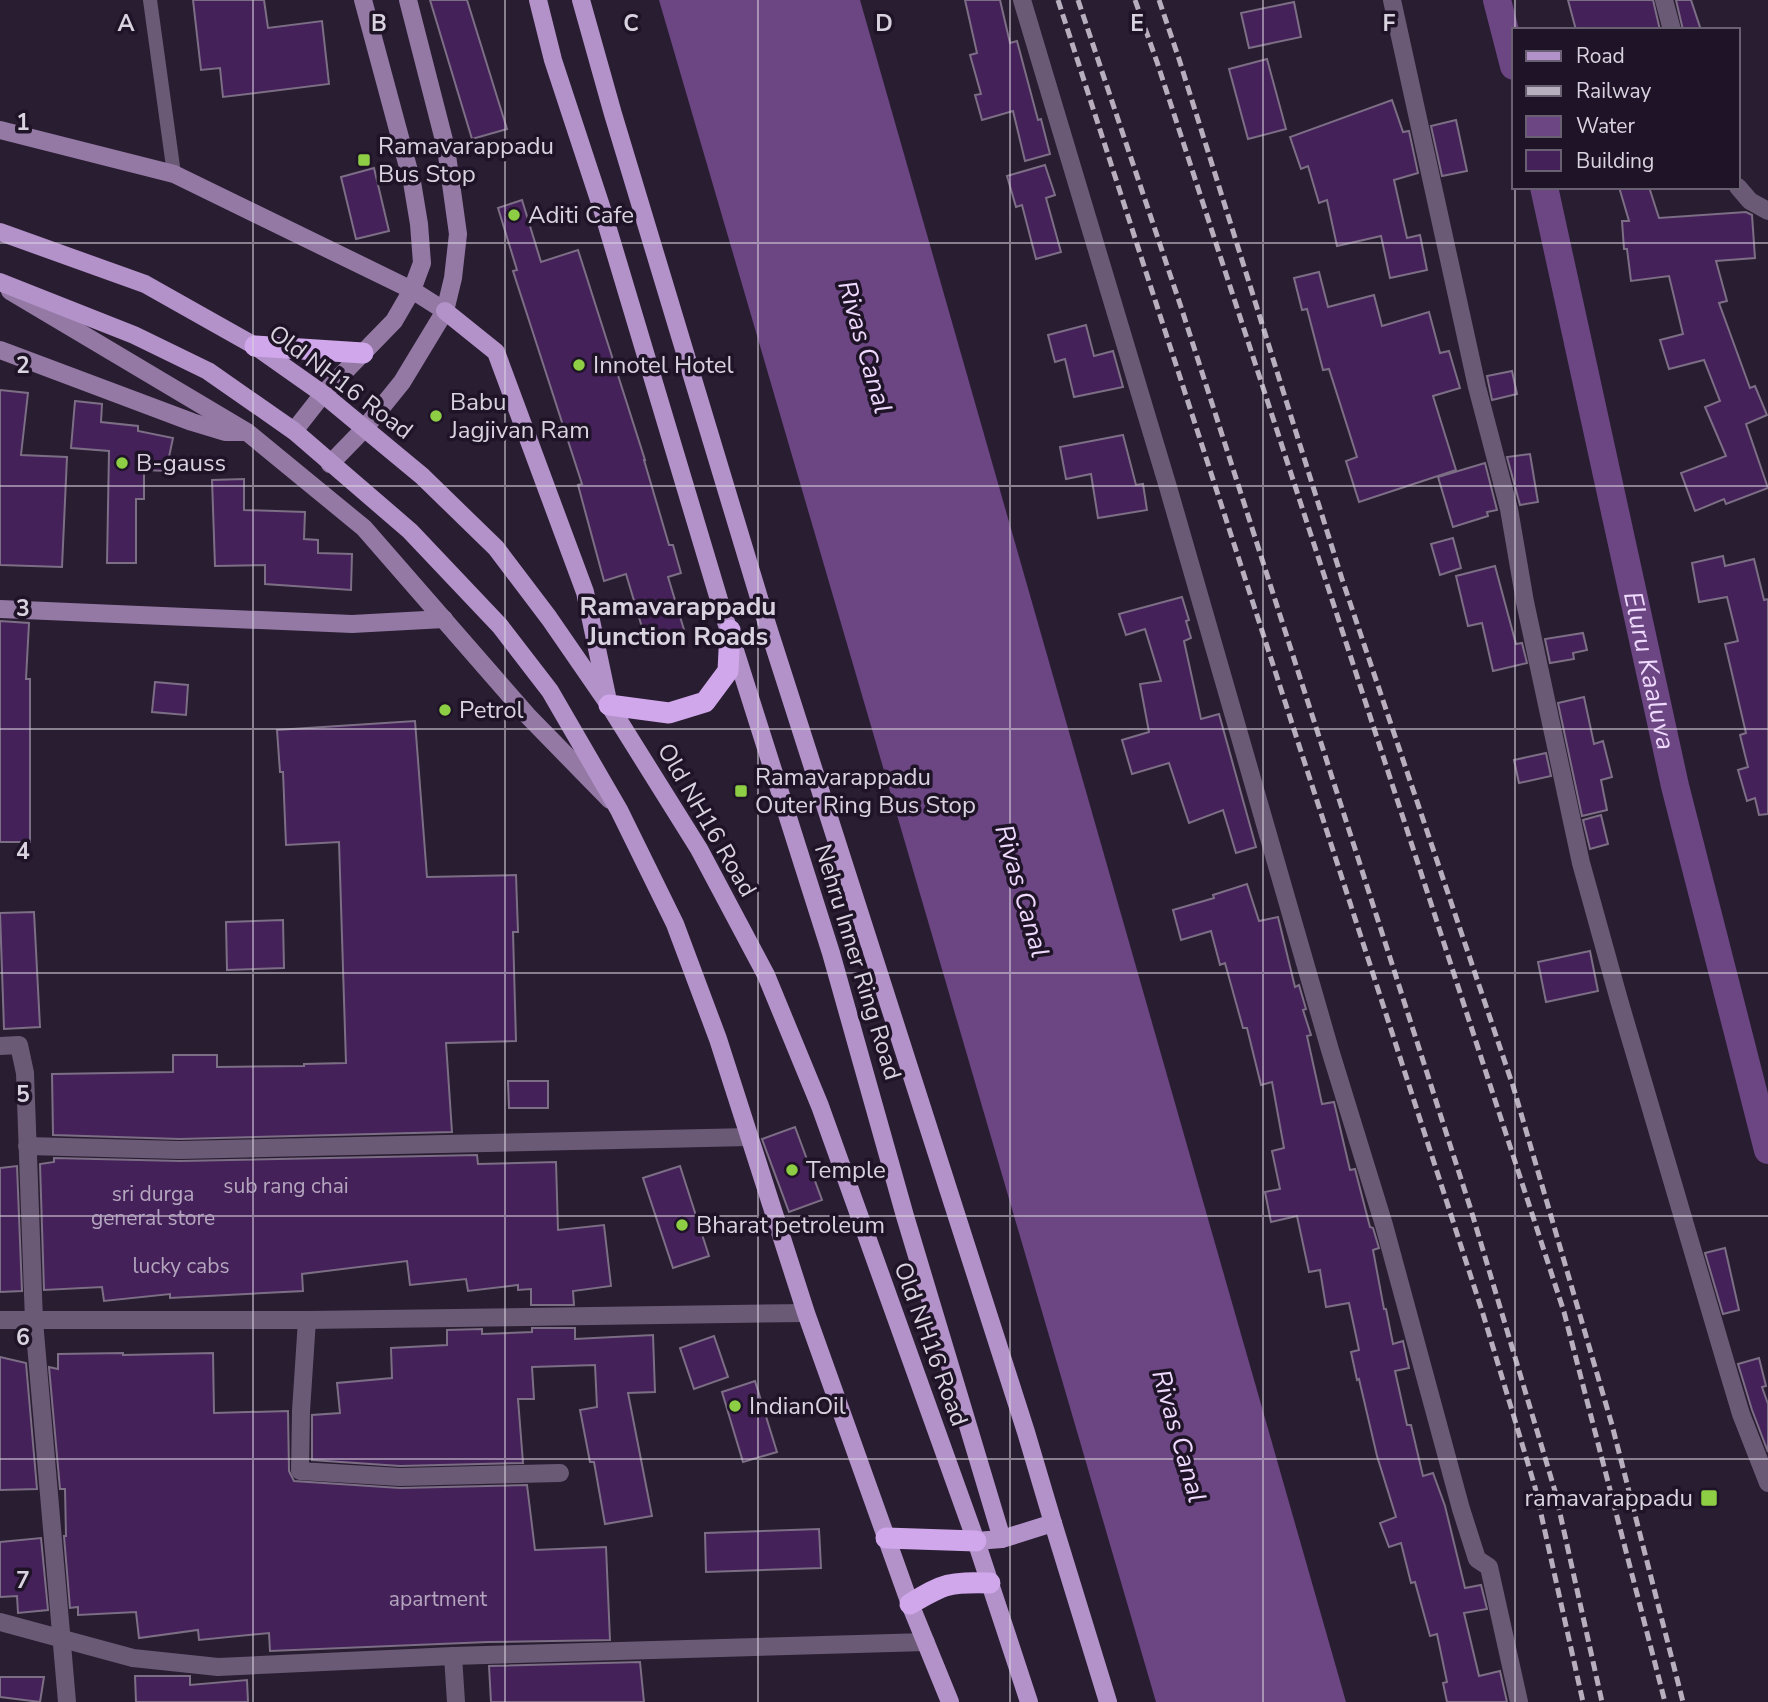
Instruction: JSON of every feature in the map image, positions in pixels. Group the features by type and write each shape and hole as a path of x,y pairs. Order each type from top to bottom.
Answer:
{"highway":[{"path":"254,346 363,353"},
{"path":"609,705 669,713 705,702 728,671 730,630"},
{"path":"886,1538 976,1541"},
{"path":"910,1604 953,1582 990,1583"}],"main road":[{"name":"Nehru Inner Ring Road","path":"538,0 553,60 606,222 720,603 831,953 905,1216 1002,1539"},
{"name":"Nehru Inner Ring Road","path":"581,0 766,621 1026,1432 1108,1702"},
{"name":"Old NH16 Road","path":"0,232 145,284 254,346 323,394 422,475 496,548 550,618 609,705 699,849 766,975 820,1106 976,1541 1029,1702"},
{"path":"0,284 134,334 196,365 294,431 410,531 500,625 550,691 619,810 675,923 718,1039 806,1313 910,1604 950,1702"},
{"path":"445,311 496,352 585,592 609,705"},
{"path":"976,1541 1002,1539 1053,1523"}],"street":[{"path":"294,431 323,394 394,321 412,290 422,263 415,203 363,0"},
{"path":"330,464 364,429 401,382 445,311 453,278 458,234 446,148 408,0"},
{"path":"1022,0 1384,1225 1461,1509 1477,1559 1489,1567 1519,1702"},
{"path":"1392,0 1477,387 1509,509 1525,602 1581,863 1741,1414 1768,1483"},
{"path":"1664,0 1671,28"},
{"path":"0,130 174,174 412,290 445,311"},
{"path":"1740,189 1750,201 1768,211"},
{"path":"0,284 247,432 364,527 527,715 619,810"},
{"path":"0,350 203,425 225,432 247,432"},
{"path":"0,609 352,624 444,619"},
{"path":"0,1046 19,1045 25,1073 34,1321 67,1702"},
{"path":"27,1146 180,1150 749,1137"},
{"path":"0,1320 307,1320 806,1313"},
{"path":"307,1320 300,1471 400,1477 560,1473"},
{"path":"0,1622 133,1658 218,1667 453,1656 926,1642"},
{"path":"453,1656 456,1702"}],"lane":[{"path":"150,0 174,174"}],"water":[{"name":"Rivas Canal","path":"659,0 860,0 1346,1702 1156,1702"}],"building":[{"path":"193,0 264,0 268,28 322,21 329,84 223,97 220,68 201,70"},
{"path":"430,0 467,0 507,129 472,139"},
{"path":"965,0 1000,0 1010,43 1017,41 1050,154 1025,161 1013,111 982,120 975,95 981,94 970,55 977,53"},
{"path":"1568,0 1653,0 1660,28 1575,28"},
{"path":"1676,0 1691,0 1700,28 1683,28"},
{"path":"1294,2 1301,37 1249,48 1241,13"},
{"path":"1267,59 1286,129 1248,139 1229,69"},
{"path":"1392,100 1403,132 1409,131 1418,173 1394,180 1407,238 1420,235 1427,270 1390,278 1381,236 1337,246 1327,200 1319,203 1308,166 1301,169 1290,137"},
{"path":"1456,120 1467,171 1442,176 1431,126"},
{"path":"1045,165 1055,195 1046,198 1061,252 1036,259 1022,205 1016,207 1007,176"},
{"path":"374,168 389,231 356,239 341,177"},
{"path":"1620,189 1650,189 1659,218 1746,212 1752,215 1755,258 1716,261 1727,301 1719,303 1750,388 1755,386 1767,415 1746,424 1768,488 1726,504 1724,499 1695,511 1681,473 1726,456 1705,407 1720,401 1704,360 1669,369 1660,340 1683,334 1669,276 1631,281 1627,249 1624,249 1622,221 1629,221"},
{"path":"522,200 541,262 578,250 645,460 669,545 673,545 681,573 668,577 685,633 647,644 626,574 604,581 578,485 582,484 513,271 517,270 498,208"},
{"path":"1319,272 1328,307 1374,295 1382,326 1429,312 1440,353 1449,351 1460,388 1433,396 1456,470 1359,502 1346,461 1357,457 1329,369 1323,370 1307,309 1302,310 1294,278"},
{"path":"1086,325 1094,356 1113,351 1123,387 1074,397 1065,359 1055,362 1048,335"},
{"path":"1512,371 1517,394 1492,400 1487,376"},
{"path":"0,390 28,393 21,455 67,457 62,567 0,565"},
{"path":"75,401 102,404 101,422 138,426 138,431 173,438 166,471 144,470 144,499 136,499 136,563 107,563 109,451 71,448"},
{"path":"1123,435 1136,485 1143,484 1147,510 1098,518 1091,474 1066,479 1060,447"},
{"path":"1530,454 1538,502 1520,505 1507,457"},
{"path":"1485,463 1497,510 1487,512 1488,516 1453,527 1438,477"},
{"path":"244,479 244,510 305,512 304,539 318,540 318,553 352,554 351,590 265,584 265,565 215,566 212,480"},
{"path":"1453,538 1461,568 1440,575 1431,544"},
{"path":"1723,556 1725,566 1754,559 1764,600 1768,599 1768,814 1759,815 1755,798 1747,801 1738,770 1748,767 1740,735 1746,733 1725,644 1738,641 1727,597 1699,602 1692,563"},
{"path":"1495,566 1516,644 1522,643 1527,663 1493,671 1482,623 1468,626 1456,576"},
{"path":"1182,597 1191,638 1184,641 1201,719 1219,714 1256,847 1236,853 1223,810 1189,823 1169,763 1132,774 1122,740 1149,732 1140,684 1161,681 1145,629 1126,635 1119,614"},
{"path":"0,621 29,623 26,679 30,679 30,842 0,842"},
{"path":"1583,633 1587,650 1573,653 1574,659 1550,663 1545,639"},
{"path":"155,682 188,685 186,715 152,712"},
{"path":"1584,697 1594,744 1603,741 1612,777 1601,780 1607,810 1582,816 1558,703"},
{"path":"415,721 427,877 516,875 518,932 513,932 516,1041 446,1043 452,1132 180,1139 53,1135 52,1074 173,1072 173,1055 217,1055 217,1067 346,1063 339,842 286,845 283,772 280,772 277,730"},
{"path":"1546,753 1551,776 1519,783 1514,760"},
{"path":"1601,815 1608,844 1590,849 1583,820"},
{"path":"1247,884 1259,921 1278,917 1295,987 1299,985 1306,1009 1303,1010 1311,1035 1307,1036 1322,1104 1334,1102 1350,1170 1355,1169 1370,1227 1373,1228 1379,1248 1373,1250 1393,1344 1403,1341 1409,1368 1395,1371 1407,1425 1411,1425 1423,1476 1433,1473 1445,1506 1465,1588 1481,1585 1487,1609 1464,1613 1479,1676 1500,1671 1507,1702 1447,1702 1443,1683 1447,1682 1437,1634 1430,1636 1415,1582 1411,1583 1401,1543 1389,1547 1380,1523 1396,1517 1377,1456 1359,1379 1357,1380 1351,1352 1359,1350 1349,1303 1326,1307 1320,1270 1309,1272 1297,1216 1271,1222 1265,1192 1280,1189 1272,1151 1284,1148 1272,1082 1261,1085 1247,1028 1243,1028 1225,963 1220,965 1211,931 1181,940 1173,910 1214,898 1213,895"},
{"path":"34,912 40,1027 4,1029 0,913"},
{"path":"283,920 284,968 227,970 226,922"},
{"path":"1590,951 1598,991 1546,1002 1538,962"},
{"path":"508,1081 548,1081 548,1108 509,1108"},
{"name":"Temple","path":"795,1127 822,1200 789,1212 762,1139"},
{"path":"477,1155 478,1164 556,1162 558,1230 604,1225 611,1286 573,1291 574,1305 531,1305 531,1289 518,1290 518,1285 468,1291 466,1279 410,1285 407,1261 302,1274 303,1291 170,1298 170,1294 104,1301 102,1287 44,1290 40,1164 54,1162 54,1158 180,1161"},
{"path":"17,1166 22,1291 0,1292 0,1168"},
{"path":"680,1166 709,1256 673,1268 643,1178"},
{"path":"1725,1248 1739,1310 1723,1314 1705,1253"},
{"path":"532,1328 575,1328 575,1339 653,1335 655,1392 628,1393 652,1516 605,1524 594,1462 590,1462 580,1410 597,1407 595,1365 532,1367 534,1399 518,1399 523,1463 400,1466 312,1460 312,1415 340,1413 337,1383 392,1378 391,1348 447,1345 447,1330 482,1329 482,1334 532,1332"},
{"path":"714,1336 728,1377 694,1389 680,1348"},
{"path":"213,1353 214,1413 288,1411 289,1471 294,1481 400,1488 527,1485 535,1550 606,1547 610,1640 270,1651 269,1633 199,1640 198,1630 139,1638 136,1612 78,1615 78,1607 70,1608 64,1536 65,1489 60,1489 49,1367 58,1369 58,1354"},
{"path":"0,1357 26,1363 37,1489 0,1490"},
{"path":"1759,1358 1766,1386 1762,1387 1768,1404 1768,1452 1738,1364"},
{"path":"755,1381 777,1452 743,1462 722,1392"},
{"path":"819,1529 821,1568 706,1572 705,1533"},
{"path":"41,1538 48,1610 18,1613 17,1596 0,1597 0,1542"},
{"path":"640,1662 644,1702 491,1702 489,1666"},
{"path":"135,1676 190,1676 190,1685 247,1680 248,1702 136,1702"},
{"path":"0,1677 44,1677 40,1702 0,1697"}],"waterway":[{"name":"Eluru Kaaluva","path":"1497,0 1512,58"},
{"name":"Eluru Kaaluva","path":"1544,189 1675,786 1768,1150"}],"railway":[{"path":"1058,0 1483,1314 1535,1487 1583,1702"},
{"path":"1078,0 1182,310 1471,1210 1555,1491 1602,1702"},
{"path":"1135,0 1564,1312 1665,1702"},
{"path":"1159,0 1342,579 1513,1086 1612,1425 1683,1702"}],"place":[{"name":"Ramavarappadu Bus Stop","path":"364,160"},
{"name":"Aditi Cafe","path":"514,215"},
{"name":"Innotel Hotel","path":"579,365"},
{"name":"Babu Jagjivan Ram","path":"436,416"},
{"name":"B-gauss","path":"122,463"},
{"name":"Petrol","path":"445,710"},
{"name":"Ramavarappadu Outer Ring Bus Stop","path":"741,791"},
{"name":"Temple","path":"792,1170"},
{"name":"Bharat petroleum","path":"682,1225"},
{"name":"IndianOil","path":"735,1406"},
{"name":"ramavarappadu","path":"1709,1498"}],"district":[{"name":"Ramavarappadu Junction Roads","path":"678,621"}]}
